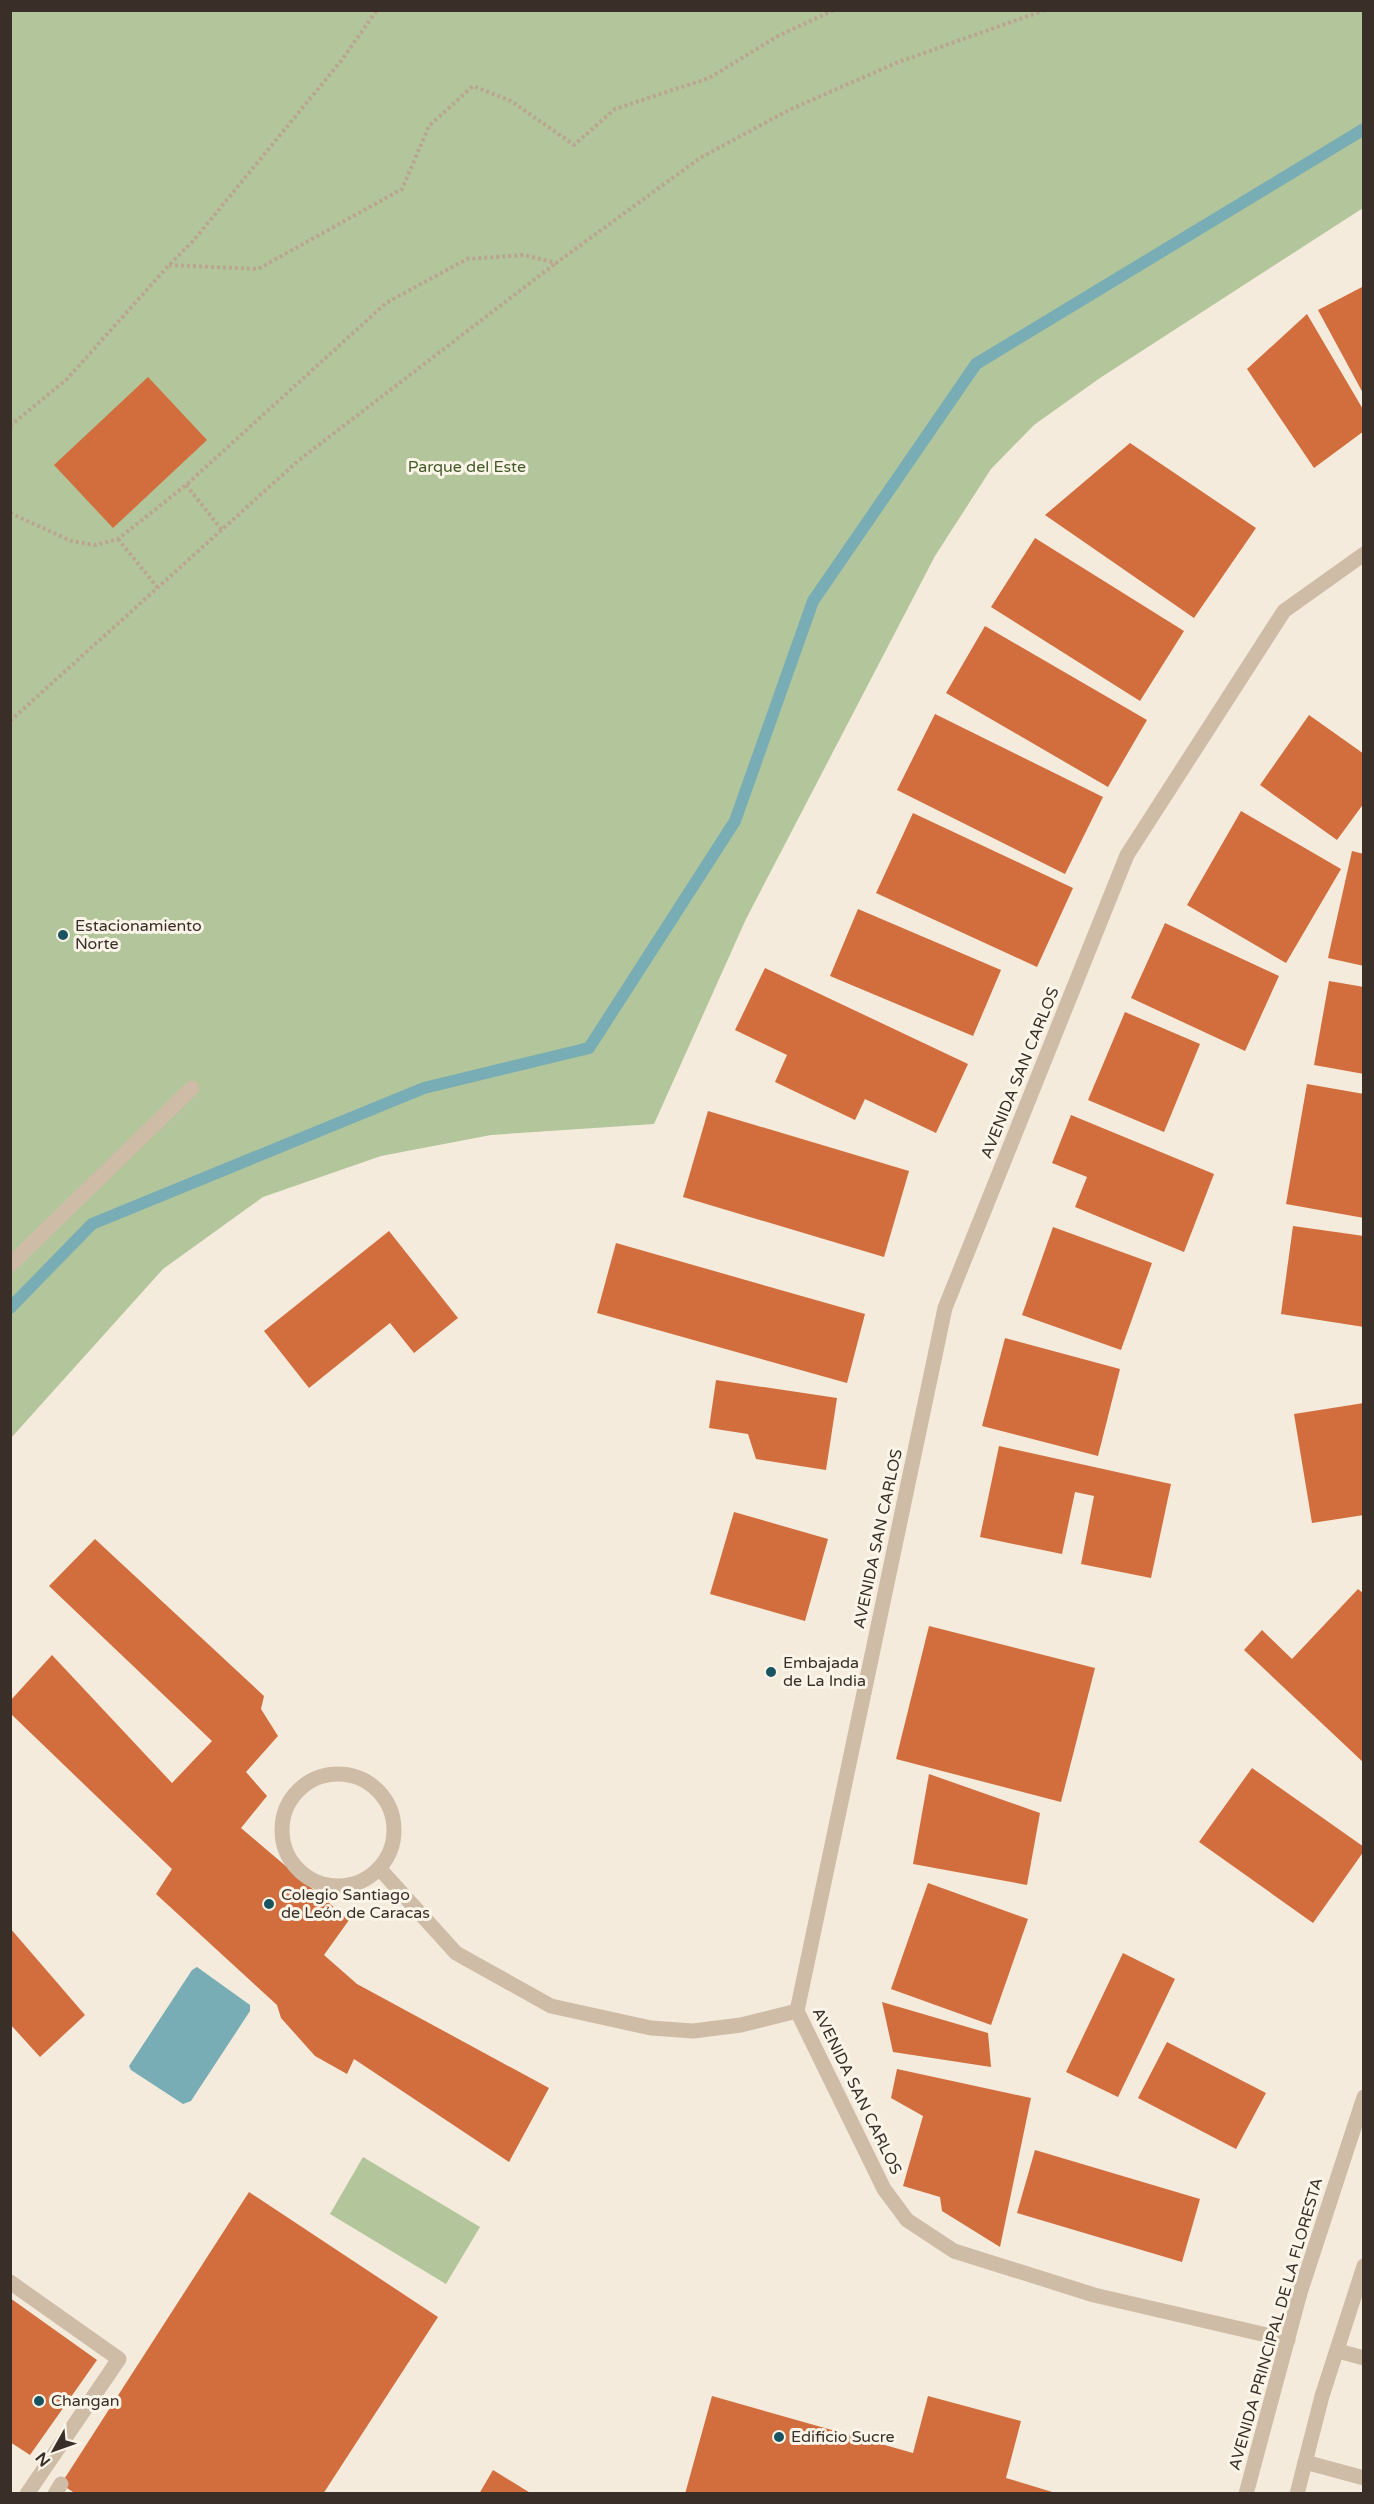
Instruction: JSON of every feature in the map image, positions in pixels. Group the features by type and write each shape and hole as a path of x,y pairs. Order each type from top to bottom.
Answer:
{"street":[{"name":"AVENIDA SAN CARLOS","path":"1288,2340 1094,2295 954,2251 907,2220 884,2189 797,2011 945,1308 1127,855 1284,611 1364,554"},
{"path":"10,1265 192,1088"},
{"path":"345,1774 363,1780 383,1796 392,1814 394,1833 390,1852 379,1868 368,1878 349,1885 324,1885 306,1877 292,1863 283,1846 282,1822 287,1804 304,1784 322,1776 345,1774"},
{"path":"379,1868 456,1953 551,2006 651,2028 693,2031 741,2025 797,2011"},
{"name":"AVENIDA PRINCIPAL DE LA FLORESTA","path":"1246,2493 1300,2293 1364,2097"},
{"path":"1297,2493 1322,2396 1364,2266"},
{"path":"10,2282 119,2359 27,2493"},
{"path":"1338,2351 1364,2358"},
{"path":"1305,2462 1364,2478"}],"path":[{"path":"10,426 66,379 193,241 341,61 377,10"},
{"path":"169,265 258,268 402,189 429,126 473,86 511,101 574,145 615,109 709,78 778,36 834,10"},
{"path":"10,721 299,460 556,263 700,158 789,110 896,63 1045,10"},
{"path":"10,513 71,541 95,545 118,539 186,485 387,303 467,259 524,255 556,263"},
{"path":"186,485 222,530"},
{"path":"118,539 158,588"}],"green space":[{"name":"Parque del Este","path":"11,11 1363,11 1363,208 1100,378 1034,425 991,469 935,556 746,919 654,1124 491,1135 381,1156 263,1197 163,1269 11,1438"},
{"path":"363,2157 480,2227 446,2284 330,2214"}],"water":[{"path":"197,1967 250,2005 250,2011 191,2101 183,2104 131,2070 129,2066 192,1970"}],"building":[{"path":"1364,286 1364,395 1318,310"},
{"path":"1307,314 1364,411 1364,431 1314,468 1247,369"},
{"path":"148,377 207,440 113,528 54,465"},
{"path":"1130,443 1256,528 1194,618 1045,515"},
{"path":"1035,538 1184,631 1140,701 991,607"},
{"path":"985,626 1147,720 1108,787 946,693"},
{"path":"935,714 1103,797 1065,874 897,790"},
{"path":"1309,715 1364,754 1364,803 1337,840 1260,785"},
{"path":"1241,811 1341,869 1286,963 1187,905"},
{"path":"913,813 1073,888 1037,967 876,893"},
{"path":"1352,851 1364,854 1364,966 1328,958"},
{"path":"858,909 1001,970 973,1036 830,976"},
{"path":"1165,923 1279,976 1245,1051 1131,998"},
{"path":"765,968 968,1064 936,1133 865,1099 855,1120 775,1082 787,1055 735,1030"},
{"path":"1329,981 1364,987 1364,1074 1314,1065"},
{"path":"1125,1012 1200,1044 1164,1132 1088,1100"},
{"path":"1307,1084 1364,1094 1364,1218 1286,1204"},
{"path":"708,1111 909,1171 884,1257 683,1197"},
{"path":"1071,1115 1214,1174 1184,1252 1075,1207 1087,1177 1052,1163"},
{"path":"1293,1226 1364,1236 1364,1327 1281,1314"},
{"path":"1053,1227 1152,1263 1121,1350 1022,1315"},
{"path":"389,1231 458,1318 414,1353 390,1323 309,1388 264,1331"},
{"path":"616,1243 865,1314 847,1383 597,1313"},
{"path":"1005,1338 1120,1369 1098,1456 982,1426"},
{"path":"716,1380 837,1398 826,1470 756,1459 748,1434 709,1428"},
{"path":"1364,1403 1364,1515 1312,1523 1294,1414"},
{"path":"999,1446 1171,1484 1151,1578 1081,1564 1094,1496 1075,1492 1062,1554 980,1537"},
{"path":"734,1512 828,1539 805,1621 710,1594"},
{"path":"95,1539 264,1696 261,1709 278,1736 246,1772 267,1796 241,1828 349,1920 324,1955 357,1984 549,2088 509,2162 354,2059 347,2074 315,2056 281,2018 277,2005 156,1894 172,1869 10,1713 10,1701 52,1655 172,1783 212,1741 49,1586"},
{"path":"1358,1589 1364,1594 1364,1763 1244,1650 1262,1630 1292,1659"},
{"path":"929,1626 1095,1668 1061,1802 896,1759"},
{"path":"1252,1768 1364,1847 1364,1851 1313,1923 1199,1842"},
{"path":"929,1774 1040,1813 1027,1885 913,1864"},
{"path":"928,1883 1028,1919 991,2025 891,1989"},
{"path":"10,1928 85,2015 40,2057 10,2024"},
{"path":"1123,1953 1175,1979 1118,2097 1066,2072"},
{"path":"882,2002 988,2033 991,2067 893,2052"},
{"path":"1167,2042 1266,2093 1236,2149 1138,2098"},
{"path":"897,2069 1031,2098 1000,2247 942,2211 940,2197 903,2186 923,2116 891,2098"},
{"path":"1035,2150 1200,2199 1182,2262 1017,2213"},
{"path":"249,2192 438,2317 323,2494 76,2494 61,2484"},
{"name":"Changan","path":"10,2298 97,2360 30,2455 10,2442"},
{"name":"Edificio Sucre","path":"712,2396 913,2453 928,2396 1021,2421 1006,2478 1059,2494 685,2494"},
{"path":"493,2470 532,2494 479,2494"}],"waterway":[{"path":"10,1308 92,1224 424,1088 589,1048 735,821 813,601 976,364 1364,129"}],"place":[{"name":"Estacionamiento Norte","path":"63,935"},
{"name":"Embajada de La India","path":"771,1672"},
{"name":"Colegio Santiago de León de Caracas","path":"269,1904"},
{"name":"Changan","path":"39,2401"},
{"name":"Edificio Sucre","path":"779,2437"}]}
